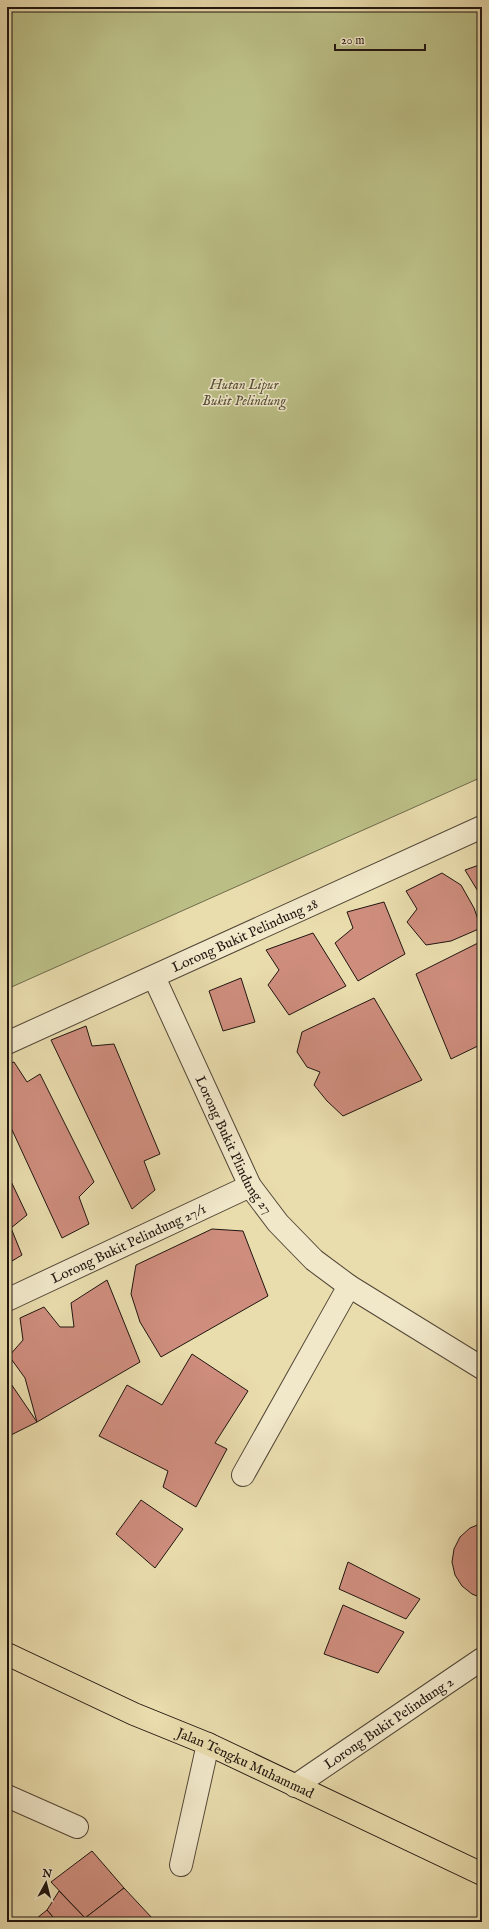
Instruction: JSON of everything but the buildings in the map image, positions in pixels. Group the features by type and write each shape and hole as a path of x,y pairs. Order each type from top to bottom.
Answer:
{"main road":[{"name":"Jalan Tengku Muhammad","path":"7,1654 134,1714 208,1744 482,1874"}],"street":[{"name":"Lorong Bukit Pelindung 28","path":"7,1043 482,827"},
{"name":"Lorong Bukit Plindung 27","path":"154,977 250,1186 278,1223 314,1260 350,1286 482,1368"},
{"name":"Lorong Bukit Pelindung 27/1","path":"7,1300 250,1186"},
{"path":"243,1474 350,1286"},
{"name":"Lorong Bukit Pelindung 2","path":"295,1786 482,1659"},
{"path":"181,1865 208,1744"},
{"path":"7,1796 77,1827"}],"green space":[{"name":"Hutan Lipur Bukit Pelindung","path":"7,7 482,7 482,777 7,989"}]}
